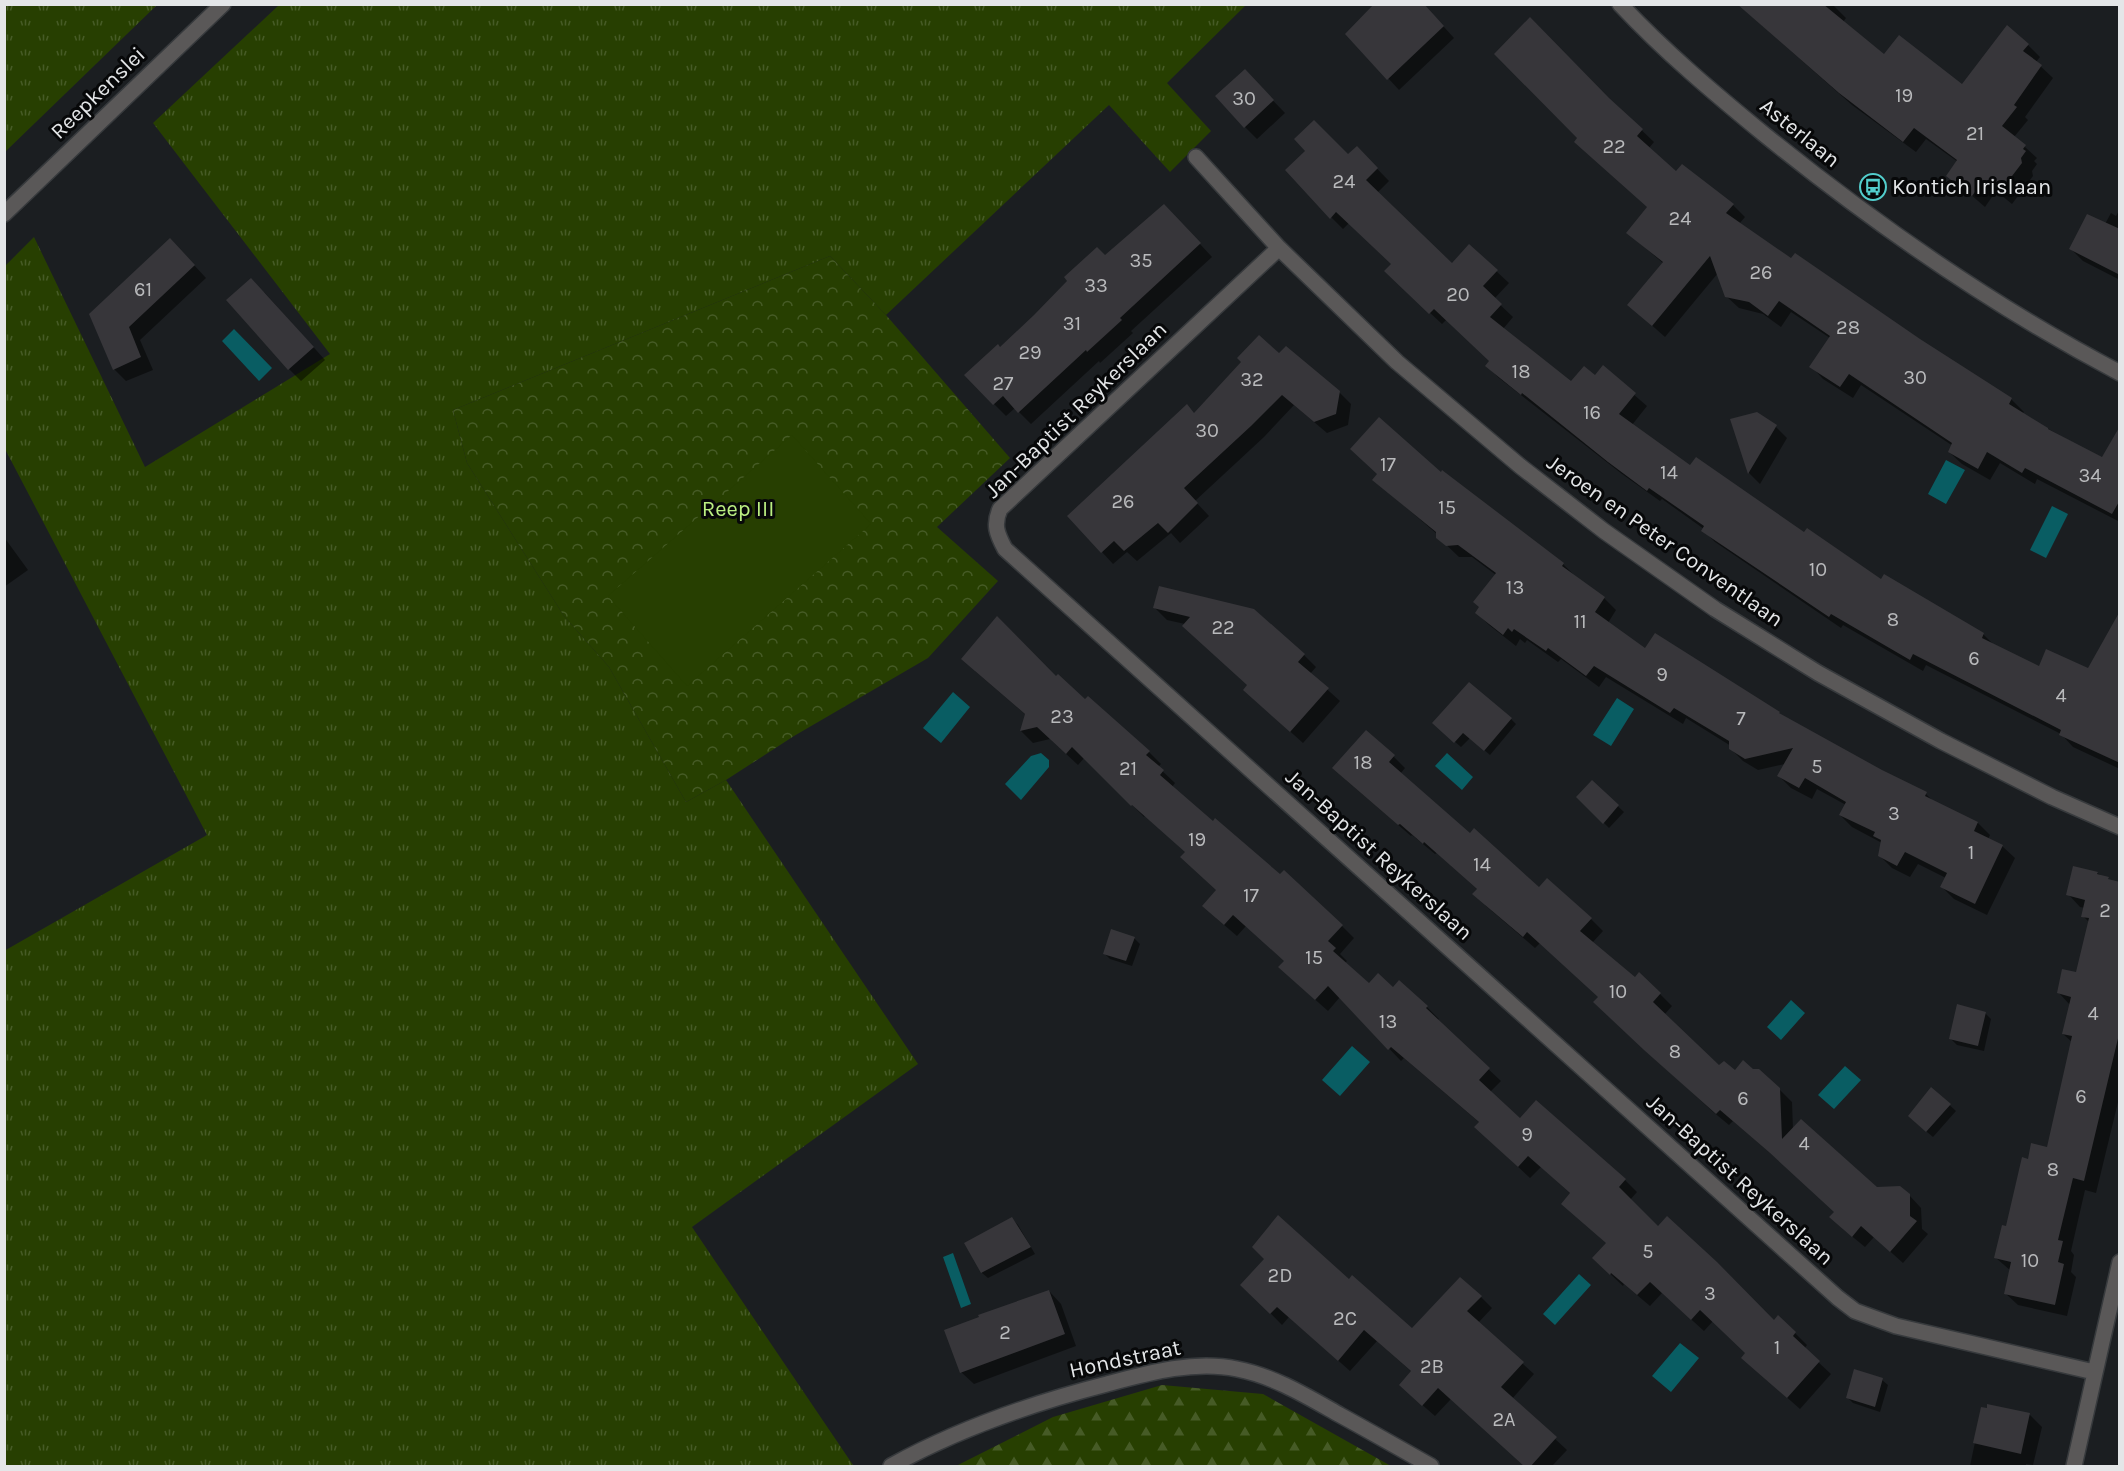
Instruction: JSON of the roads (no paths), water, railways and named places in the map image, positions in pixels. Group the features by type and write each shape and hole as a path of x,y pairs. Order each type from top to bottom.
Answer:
{"street":[{"name":"Reepkenslei","path":"4,214 223,4"},
{"name":"Asterlaan","path":"1620,4 1681,63 1848,201 2025,319 2120,373"},
{"name":"Jeroen en Peter Conventlaan","path":"1196,156 1279,248 1397,362 1520,466 1604,531 1715,609 1818,673 1941,741 2052,797 2120,826"},
{"name":"Jan-Baptist Reykerslaan","path":"1279,248 1000,509 995,522 1005,549 1855,1311 1896,1326 2094,1372"},
{"path":"2074,1467 2120,1262"},
{"name":"Hondstraat","path":"891,1467 954,1434 1072,1393 1151,1372 1202,1367 1236,1368 1268,1378 1326,1407 1431,1467"}],"water":[{"path":"234,329 272,368 259,381 222,341"},
{"path":"1946,460 1965,470 1946,504 1928,494"},
{"path":"2052,506 2068,514 2046,558 2030,550"},
{"path":"953,692 970,707 941,743 923,728"},
{"path":"1617,698 1634,709 1611,746 1593,735"},
{"path":"1041,753 1049,760 1049,767 1021,800 1005,784 1031,756"},
{"path":"1447,753 1473,777 1462,790 1435,766"},
{"path":"1791,1000 1805,1013 1781,1040 1767,1027"},
{"path":"1352,1046 1370,1062 1340,1096 1322,1080"},
{"path":"1845,1066 1861,1080 1834,1109 1818,1095"},
{"path":"953,1253 971,1304 961,1308 943,1257"},
{"path":"1579,1274 1591,1285 1555,1325 1543,1314"},
{"path":"1680,1343 1699,1358 1671,1392 1652,1376"}],"place":[{"name":"Kontich Irislaan","path":"1873,187"}],"park label":[{"name":"Reep III","path":"738,509"}]}
